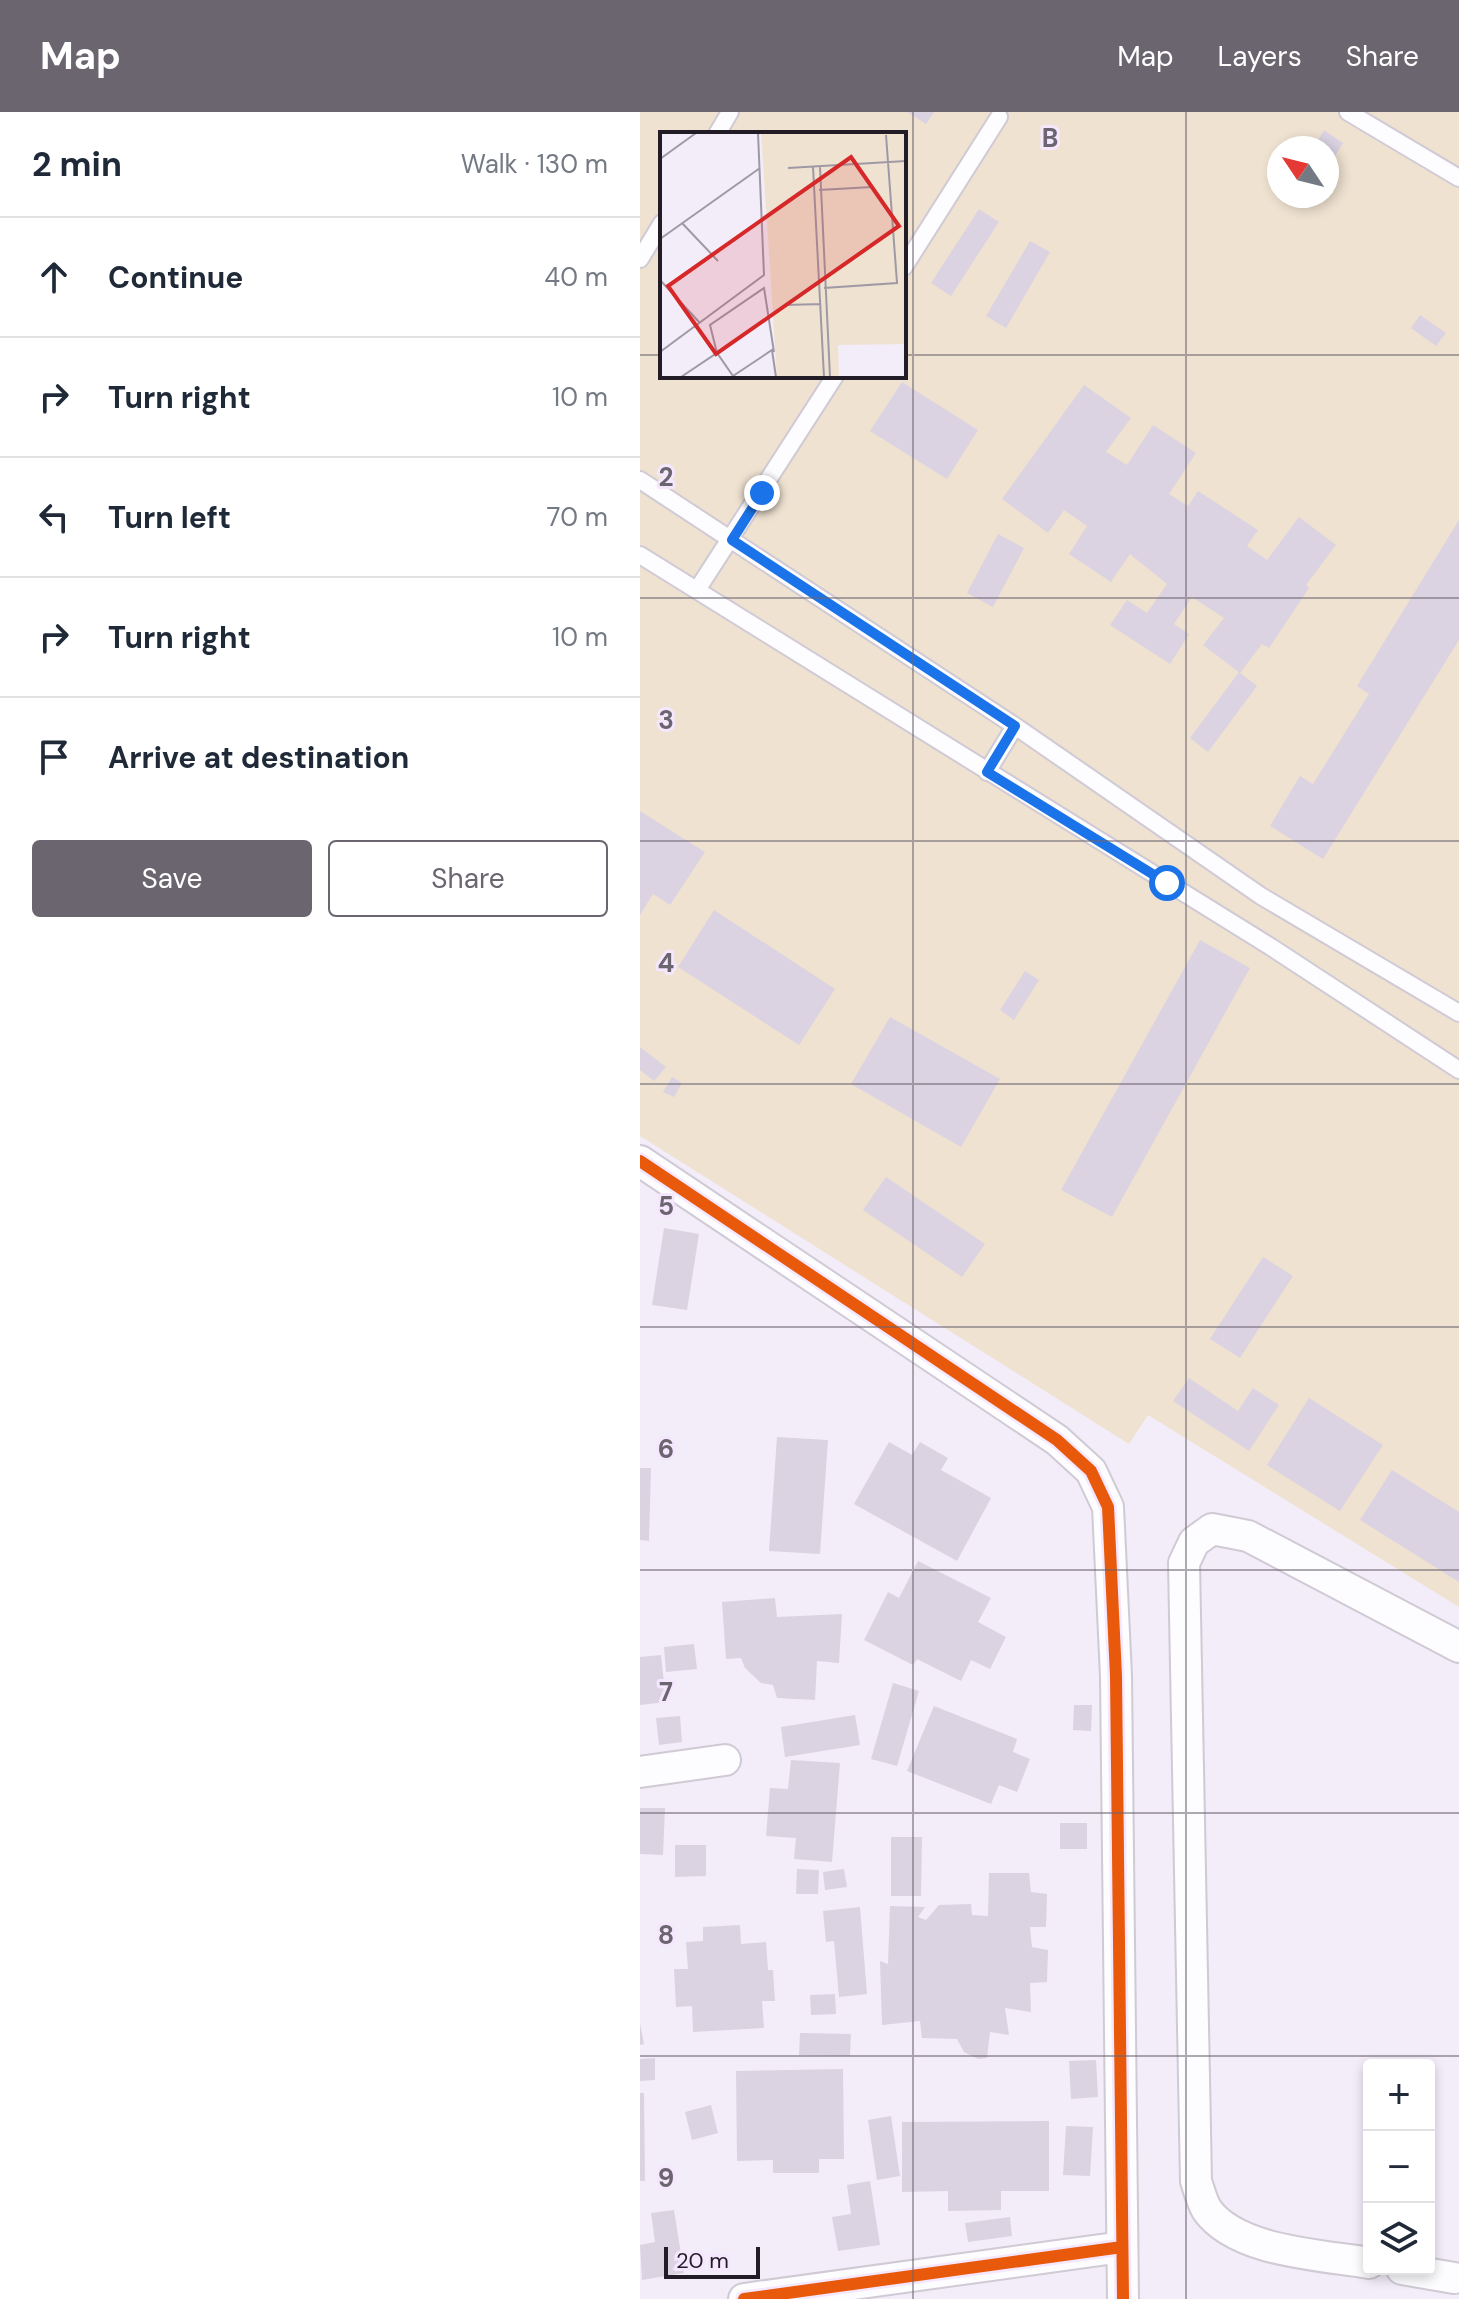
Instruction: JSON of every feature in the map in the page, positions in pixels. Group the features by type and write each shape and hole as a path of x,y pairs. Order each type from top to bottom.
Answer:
{"street":[{"path":"640,1161 1057,1440 1091,1471 1108,1507 1116,1676 1123,2299"},
{"path":"1363,2262 1255,2243 1227,2229 1207,2210 1196,2181 1184,1563 1194,1542 1212,1529 1248,1536 1459,1647"},
{"path":"640,1772 725,1760"},
{"path":"744,2299 1122,2247"},
{"path":"1423,2275 1455,2284"}],"lane":[{"path":"718,132 730,112"},
{"path":"1348,112 1459,178"},
{"path":"906,264 999,117"},
{"path":"640,259 660,226"},
{"path":"697,590 834,378"},
{"path":"640,480 1015,726 1261,896 1459,1013"},
{"path":"640,555 1271,947 1459,1070"},
{"path":"987,772 1015,726"}],"shaded area":[{"path":"640,112 1459,112 1459,1607 1148,1415 1129,1444 640,1136"}],"building":[{"path":"907,112 934,112 926,124"},
{"path":"979,209 999,222 951,296 931,283"},
{"path":"1030,241 1050,252 1006,328 986,316"},
{"path":"1420,315 1446,333 1436,346 1411,328"},
{"path":"902,382 978,430 947,479 870,431"},
{"path":"1084,385 1131,418 1106,452 1127,465 1153,425 1196,453 1169,494 1188,506 1198,491 1258,530 1247,546 1267,560 1299,517 1336,545 1306,585 1309,588 1269,648 1262,644 1240,673 1203,645 1224,618 1192,597 1174,624 1189,634 1170,664 1110,625 1127,600 1147,613 1167,584 1130,554 1111,582 1069,554 1087,526 1064,510 1048,533 1002,499"},
{"path":"1459,520 1459,640 1323,859 1270,826 1300,776 1313,784 1369,694 1357,686"},
{"path":"998,534 1024,548 993,607 967,593"},
{"path":"1239,672 1257,686 1208,752 1190,738"},
{"path":"640,811 705,852 670,905 653,894 640,915"},
{"path":"714,910 835,989 799,1045 678,967"},
{"path":"1200,940 1250,968 1112,1217 1061,1190"},
{"path":"1025,971 1039,980 1014,1020 1000,1010"},
{"path":"890,1017 1000,1079 961,1147 851,1084"},
{"path":"640,1047 666,1067 654,1081 640,1070"},
{"path":"672,1077 682,1083 674,1097 663,1092"},
{"path":"886,1177 985,1244 962,1277 863,1210"},
{"path":"664,1228 699,1234 687,1310 652,1305"},
{"path":"1263,1257 1293,1276 1240,1358 1210,1339"},
{"path":"1189,1378 1238,1411 1253,1388 1279,1405 1249,1451 1173,1401"},
{"path":"1309,1398 1383,1445 1340,1511 1267,1465"},
{"path":"777,1437 828,1440 820,1554 769,1551"},
{"path":"889,1442 912,1455 920,1442 948,1458 941,1470 991,1498 957,1561 854,1504"},
{"path":"640,1468 651,1468 649,1541 640,1540"},
{"path":"1392,1470 1459,1512 1459,1582 1360,1520"},
{"path":"918,1561 991,1598 978,1622 1006,1637 990,1669 971,1660 961,1681 917,1659 913,1665 864,1640 888,1592 899,1598"},
{"path":"775,1598 777,1617 842,1614 839,1663 817,1661 815,1700 777,1698 773,1685 761,1683 745,1668 741,1658 726,1659 722,1602"},
{"path":"694,1644 697,1669 666,1672 664,1647"},
{"path":"661,1655 666,1702 640,1705 640,1657"},
{"path":"893,1683 919,1691 897,1766 871,1759"},
{"path":"1074,1705 1092,1705 1091,1731 1073,1730"},
{"path":"934,1706 1017,1739 1013,1752 1030,1759 1017,1792 999,1785 991,1804 907,1771"},
{"path":"855,1715 860,1745 785,1757 781,1727"},
{"path":"680,1716 682,1742 659,1745 656,1718"},
{"path":"791,1760 840,1763 832,1862 794,1859 796,1838 766,1836 770,1788 788,1789"},
{"path":"640,1808 665,1808 663,1855 640,1854"},
{"path":"1060,1823 1087,1823 1087,1849 1060,1849"},
{"path":"891,1837 922,1837 921,1896 891,1896"},
{"path":"675,1845 706,1845 706,1876 675,1877"},
{"path":"797,1869 819,1870 818,1894 796,1894"},
{"path":"844,1869 847,1887 825,1890 823,1872"},
{"path":"989,1873 1029,1873 1031,1892 1047,1894 1046,1927 1030,1927 1032,1947 1048,1950 1047,1982 1030,1983 1031,2012 1005,2008 1009,2035 990,2032 987,2058 978,2059 964,2052 957,2039 922,2038 920,2021 882,2025 880,1961 888,1964 890,1906 925,1907 918,1917 926,1920 939,1905 971,1904 972,1915 988,1916"},
{"path":"860,1907 867,1994 839,1997 834,1941 826,1942 823,1911"},
{"path":"740,1925 741,1944 766,1942 768,1970 773,1970 775,2001 762,2001 764,2028 693,2032 692,2006 676,2007 674,1969 688,1969 686,1942 703,1941 703,1927"},
{"path":"835,1994 836,2014 811,2015 810,1995"},
{"path":"640,2023 644,2044 640,2045"},
{"path":"800,2033 851,2034 850,2056 799,2055"},
{"path":"655,2058 655,2080 640,2081 640,2059"},
{"path":"1096,2060 1098,2097 1071,2099 1069,2061"},
{"path":"843,2069 844,2159 819,2159 819,2173 773,2173 773,2160 737,2161 736,2071"},
{"path":"640,2093 644,2093 645,2181 640,2181"},
{"path":"711,2105 718,2133 692,2140 685,2112"},
{"path":"891,2116 900,2176 877,2180 868,2120"},
{"path":"1049,2121 1049,2191 1001,2191 1001,2210 948,2211 948,2191 902,2192 902,2122"},
{"path":"1066,2126 1093,2127 1090,2176 1063,2175"},
{"path":"870,2181 880,2245 838,2251 832,2217 851,2214 847,2185"},
{"path":"674,2210 684,2273 642,2280 640,2245 655,2242 651,2213"},
{"path":"1010,2217 1012,2236 968,2242 965,2223"}],"cycle path":[{"path":"640,1161 1057,1440 1091,1471 1108,1507 1116,1676 1123,2299"},
{"path":"744,2299 1122,2247"}],"route":[{"path":"762,493 732,540 1015,726 987,772 1167,883"}]}
